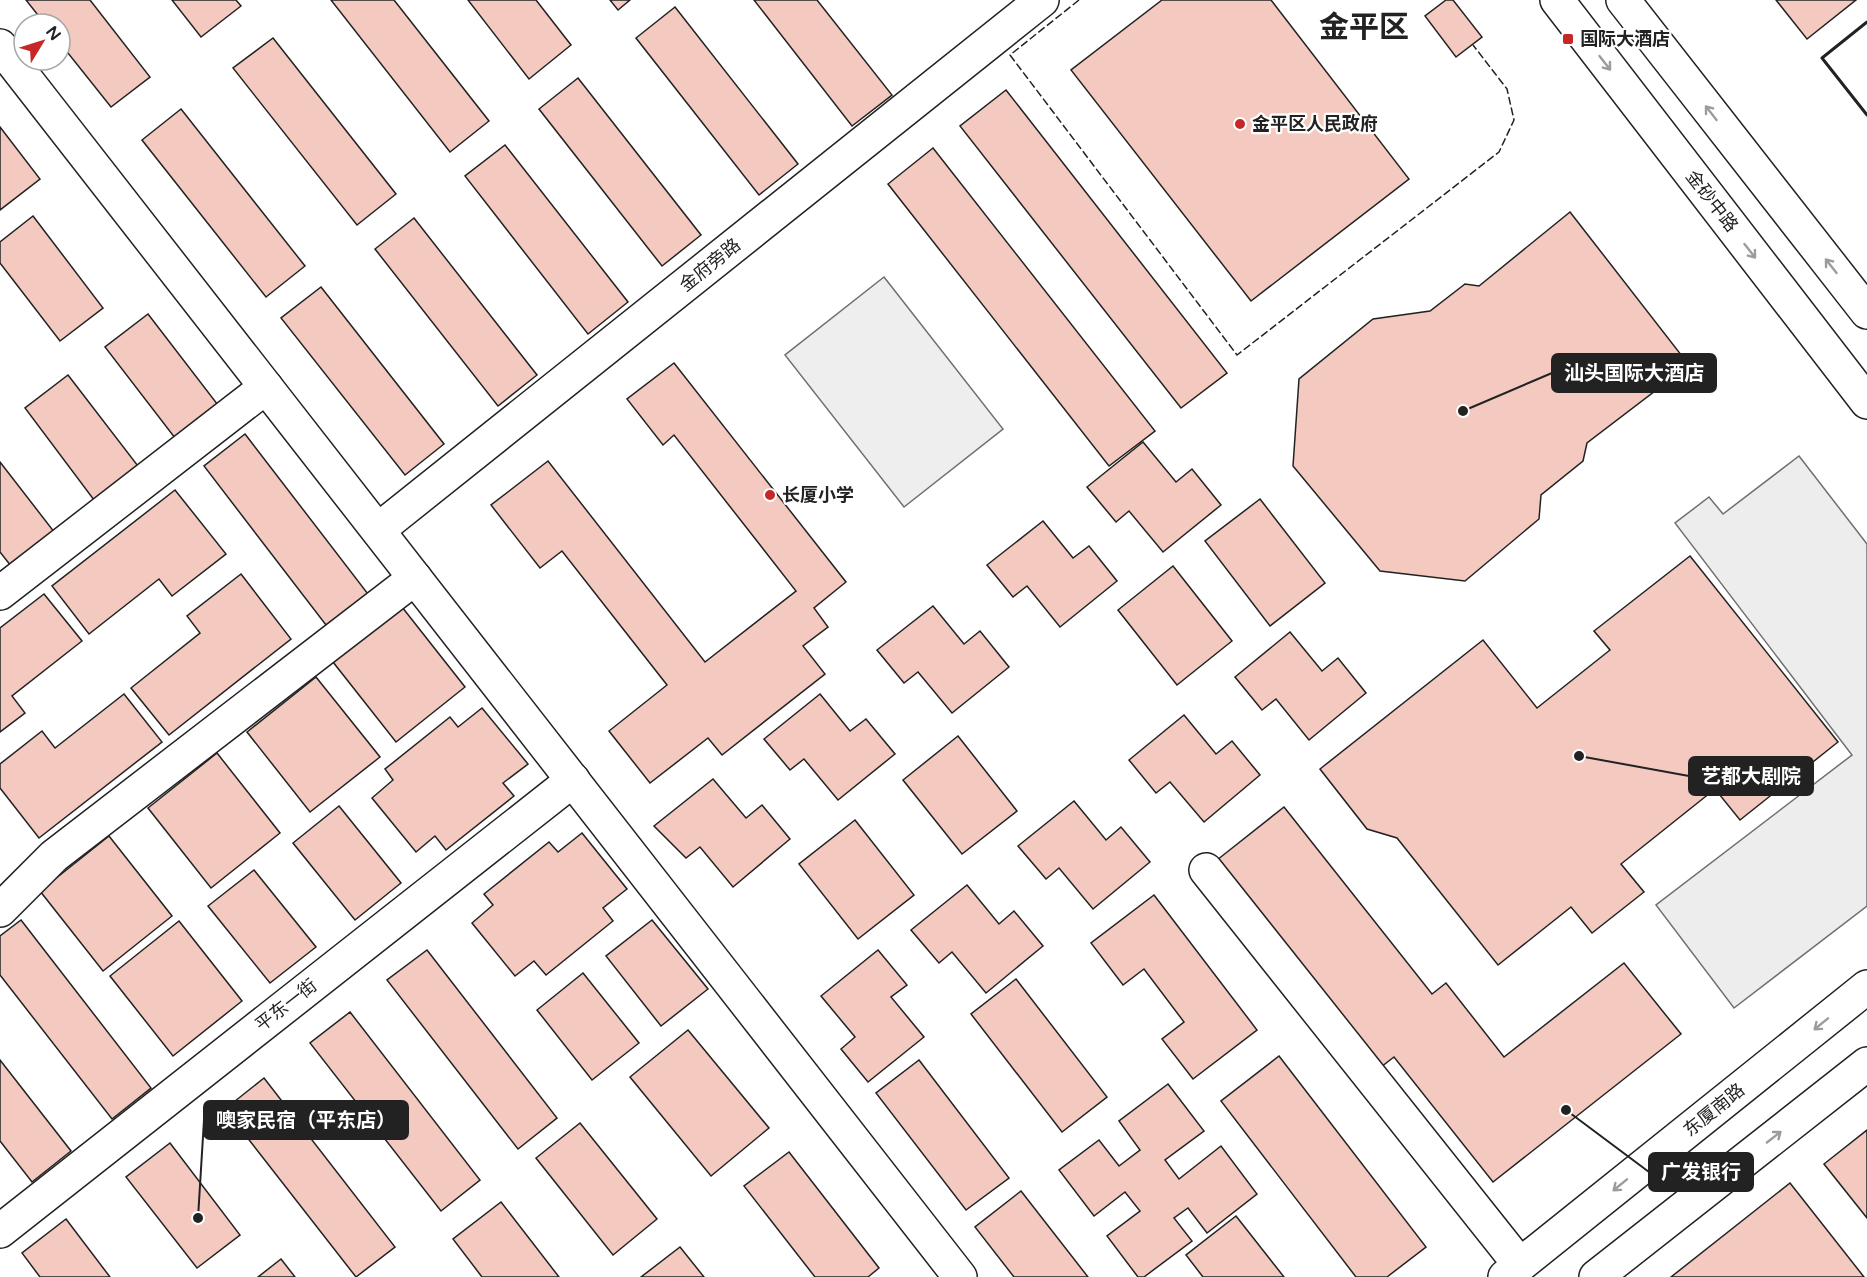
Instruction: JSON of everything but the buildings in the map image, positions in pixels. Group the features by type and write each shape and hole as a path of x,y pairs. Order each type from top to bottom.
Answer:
{"street":[{"name":"金府旁路","path":"378,530 1042,0"},
{"name":"金砂中路","path":"1557,0 1867,402"},
{"path":"1623,0 1867,312"},
{"path":"0,46 960,1277"},
{"path":"0,593 266,387"},
{"path":"0,910 54,856 415,578"},
{"name":"平东一街","path":"0,1231 573,780"},
{"path":"1206,870 1513,1271"},
{"name":"东厦南路","path":"1513,1271 1867,987"},
{"path":"1596,1277 1867,1064"}],"shaded area":[{"path":"884,277 1003,429 904,507 785,355"},
{"path":"1799,456 1867,544 1867,906 1734,1008 1656,905 1852,755 1675,523 1709,497 1723,514"}],"fence":[{"path":"1079,0 1010,55 1237,355 1499,152 1514,120 1507,89 1473,45"}],"wall":[{"path":"1867,22 1822,58 1867,115"}],"place":[{"name":"国际大酒店","path":"1568,39"},
{"name":"金平区人民政府","path":"1240,124"},
{"name":"汕头国际大酒店","path":"1463,411"},
{"name":"长厦小学","path":"770,495"},
{"name":"艺都大剧院","path":"1579,756"},
{"name":"广发银行","path":"1566,1110"},
{"name":"噢家民宿（平东店）","path":"198,1218"}],"district":[{"name":"金平区","path":"1364,27"}]}
